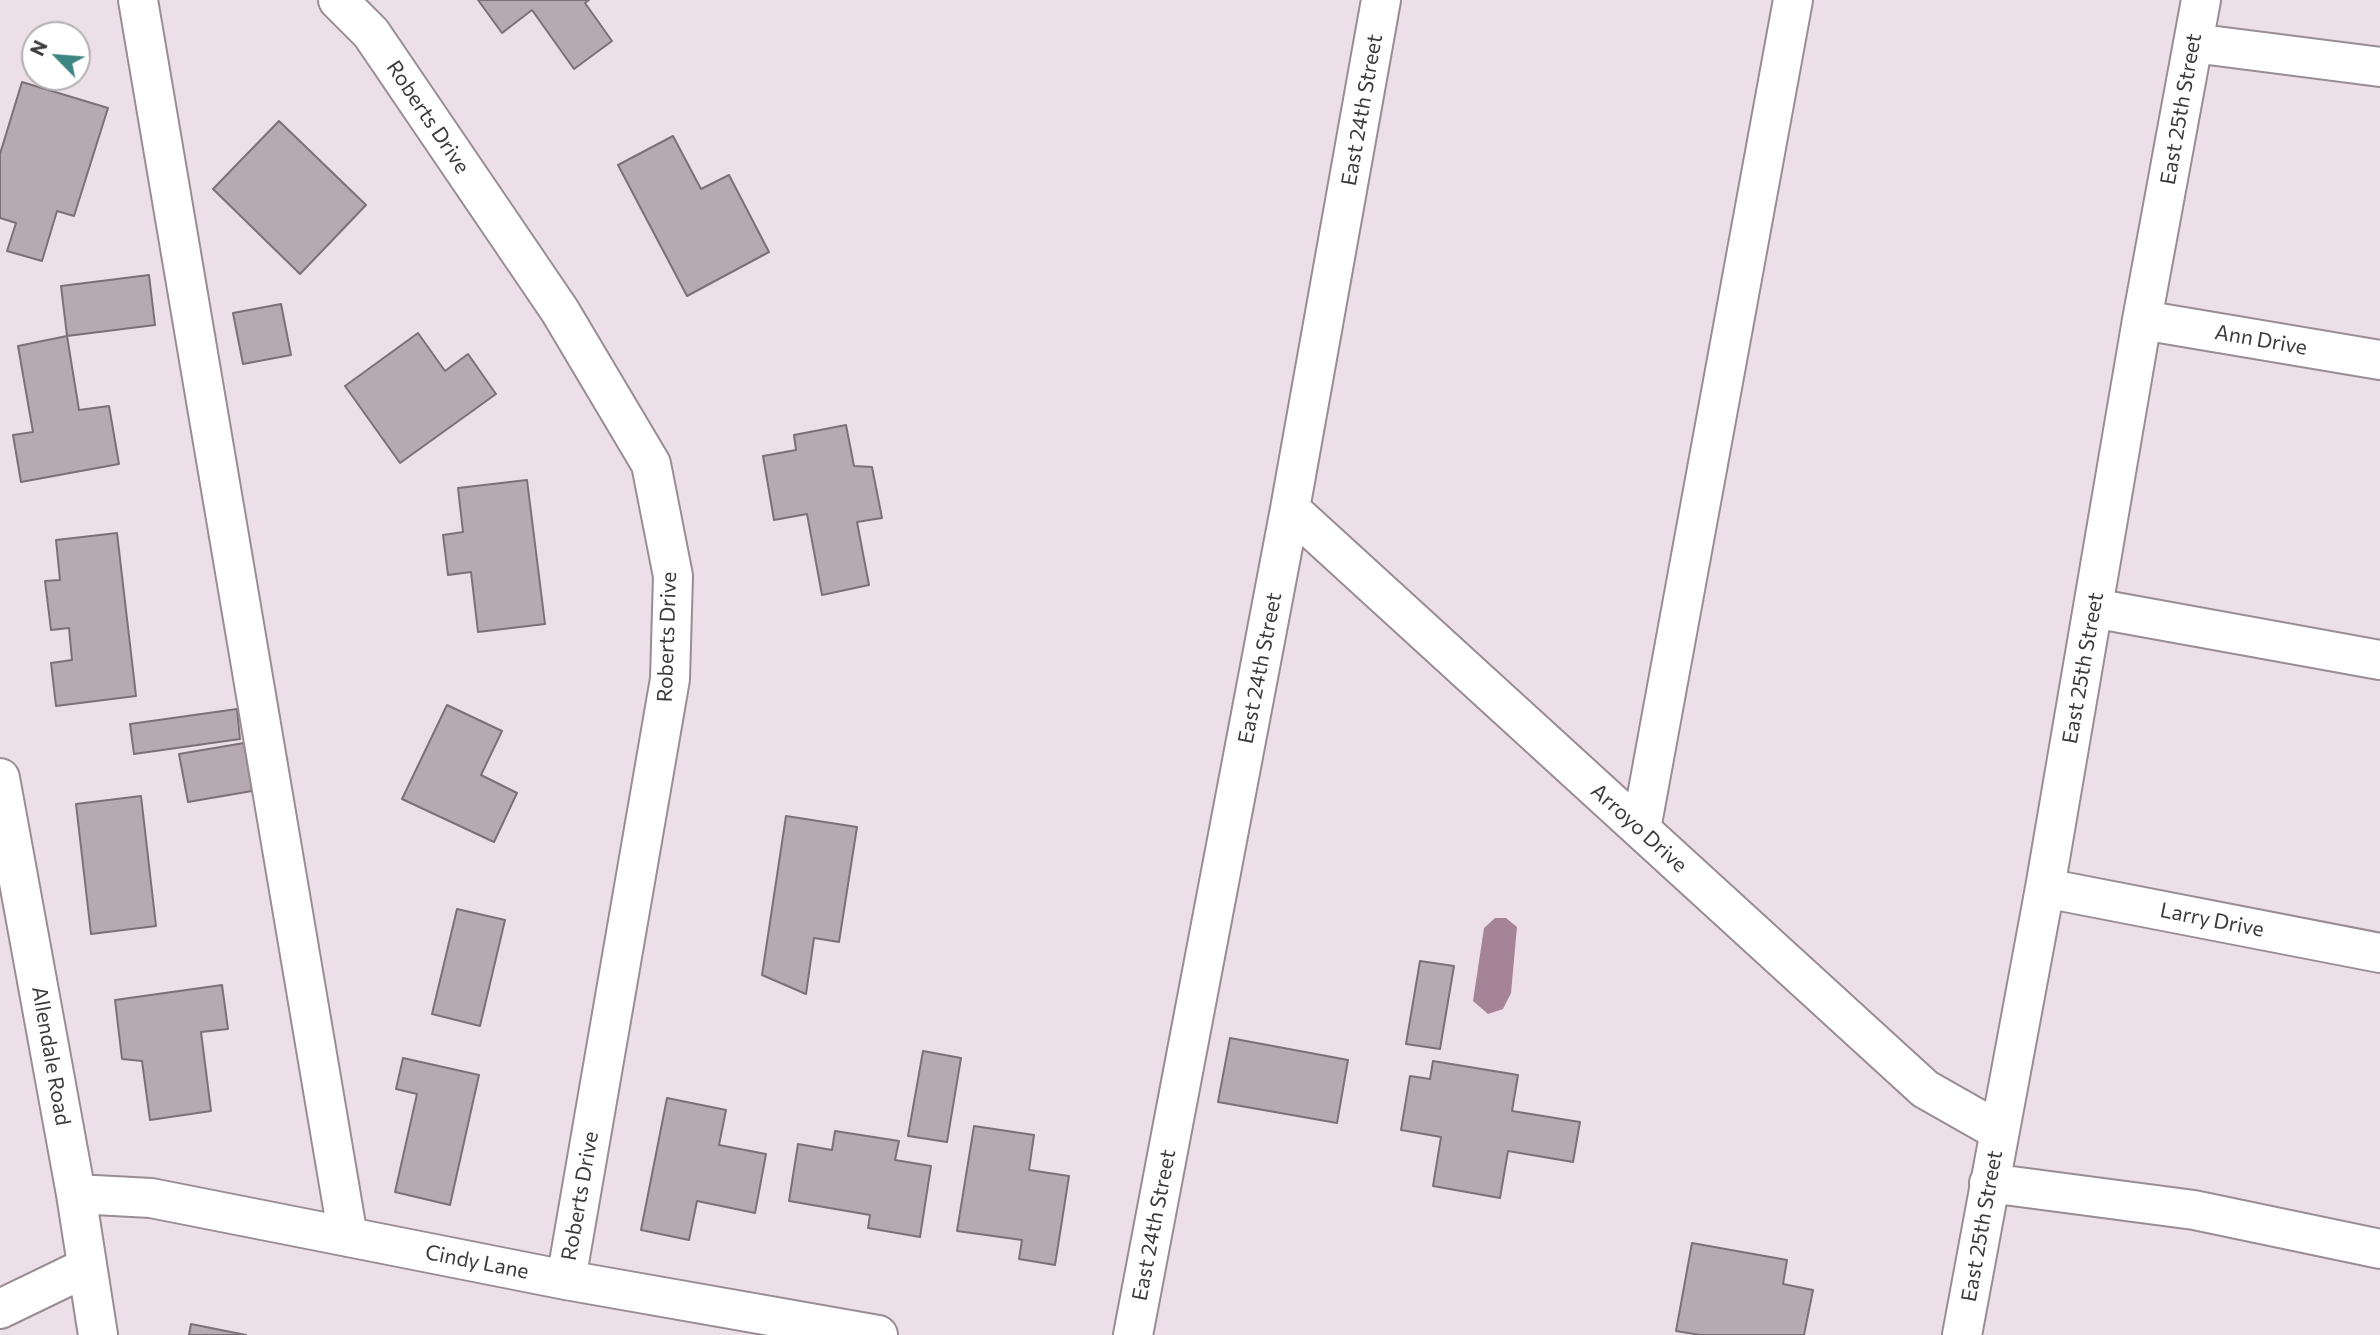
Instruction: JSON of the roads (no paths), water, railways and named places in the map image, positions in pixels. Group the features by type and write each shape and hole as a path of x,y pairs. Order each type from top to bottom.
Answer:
{"street":[{"path":"138,0 348,1237"},
{"name":"Roberts Drive","path":"338,0 371,33 560,311 651,464 673,576 670,679 566,1280"},
{"name":"East 24th Street","path":"1133,1335 1290,509 1381,0"},
{"path":"1641,829 1794,0"},
{"name":"East 25th Street","path":"1962,1335 2045,888 2142,320 2201,0"},
{"path":"2193,43 2380,67"},
{"name":"Ann Drive","path":"2142,320 2380,360"},
{"name":"Arroyo Drive","path":"1290,509 1925,1089 1999,1131"},
{"path":"2093,608 2380,660"},
{"name":"Allendale Road","path":"0,778 76,1194 98,1335"},
{"name":"Larry Drive","path":"2045,888 2380,953"},
{"path":"1989,1183 2194,1210 2380,1249"},
{"name":"Cindy Lane","path":"76,1194 151,1198 566,1280 878,1335"},
{"path":"0,1309 88,1267"}]}
